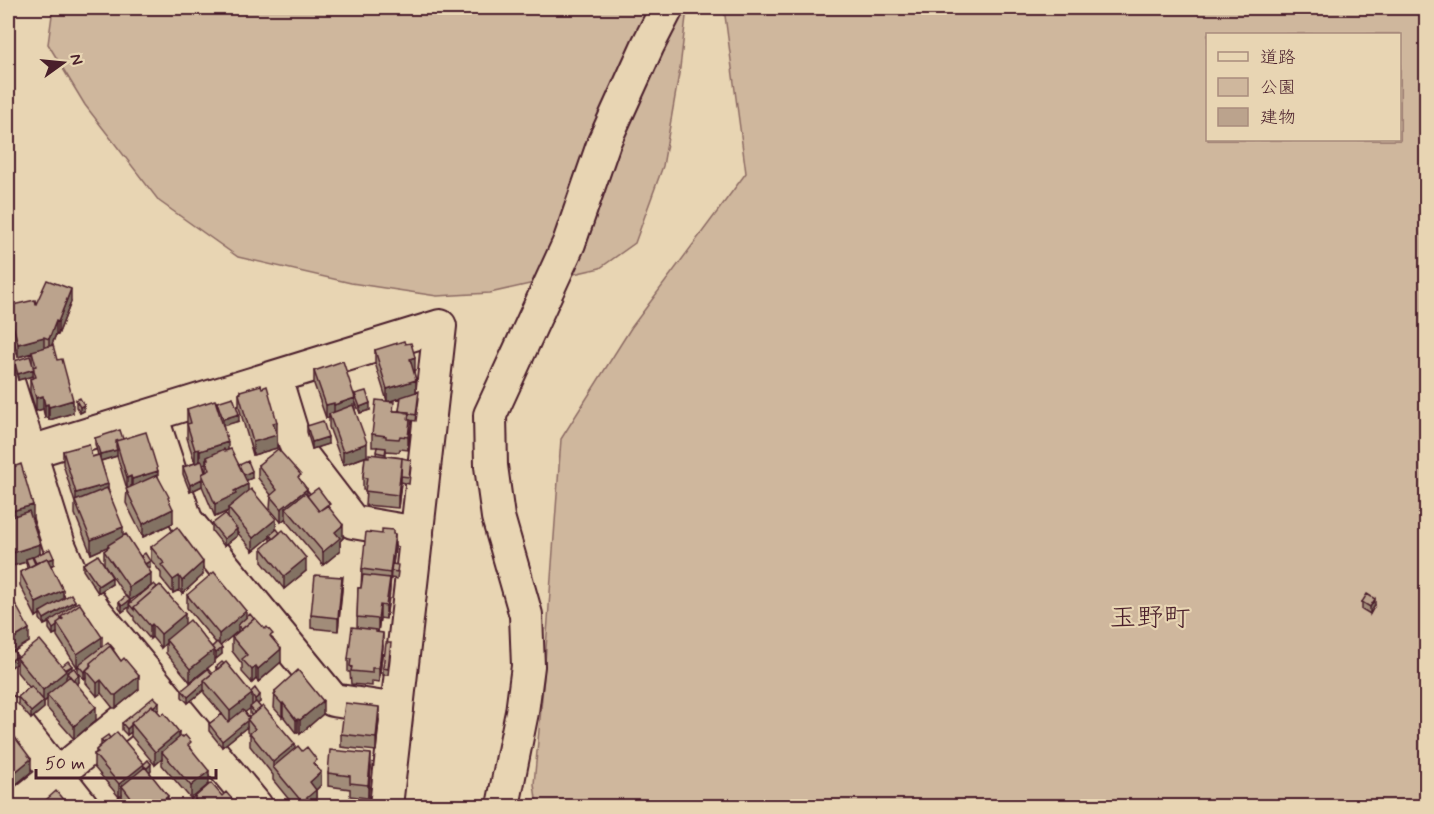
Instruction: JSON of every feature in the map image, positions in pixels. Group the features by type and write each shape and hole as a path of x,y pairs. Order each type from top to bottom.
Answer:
{"street":[{"path":"503,807 522,712 528,666 525,615 498,516 491,466 490,415 569,243 604,142 648,45 668,8"},
{"path":"18,455 440,327 386,807"},
{"path":"275,377 297,449 353,522 417,532"},
{"path":"8,382 18,455 74,580 95,611 256,807"},
{"path":"151,416 186,520 333,700 397,710"},
{"path":"18,807 160,691"},
{"path":"8,712 82,807"}],"green space":[{"path":"53,8 687,8 680,68 663,166 635,243 600,268 490,293 437,296 351,283 238,257 159,201 85,105 48,44"},
{"path":"724,8 1426,8 1426,806 537,806 534,784 561,439 631,328 746,173"}],"building":[{"path":"47,280 71,289 58,322 56,321 49,339 44,337 18,344 8,306 35,300 36,304"},
{"path":"404,341 405,344 411,343 415,357 410,359 416,380 387,389 375,350"},
{"path":"53,345 57,360 62,359 73,400 49,407 48,404 45,405 43,396 36,398 30,379 36,377 32,351"},
{"path":"30,356 34,369 18,374 14,361"},
{"path":"343,361 355,398 334,405 334,403 326,405 314,371"},
{"path":"261,385 262,388 267,386 277,422 273,423 277,435 253,442 239,394 240,391"},
{"path":"366,391 370,403 360,407 355,394"},
{"path":"419,391 416,415 399,411 401,397"},
{"path":"233,397 239,414 223,419 217,402"},
{"path":"80,398 84,405 80,407 76,400"},
{"path":"215,400 228,442 200,451 195,450 187,424 191,423 187,409"},
{"path":"376,400 394,402 393,411 409,412 408,437 386,438 386,436 372,434"},
{"path":"353,405 367,443 343,452 329,414"},
{"path":"323,421 328,437 312,442 307,426"},
{"path":"120,430 123,439 116,441 117,450 100,454 95,438"},
{"path":"146,432 158,471 132,479 131,476 127,478 116,441"},
{"path":"89,444 92,457 99,455 108,484 76,493 63,451"},
{"path":"377,447 386,448 385,454 376,452"},
{"path":"224,449 225,451 231,449 248,484 234,491 236,494 215,504 202,474 210,470 207,457"},
{"path":"278,449 301,475 298,477 307,489 281,509 270,496 277,490 258,465"},
{"path":"369,454 402,458 398,495 365,491 367,478 363,477 365,457 369,457"},
{"path":"402,458 411,460 409,477 401,476"},
{"path":"202,461 205,472 202,474 202,479 190,485 183,467"},
{"path":"248,461 252,471 244,475 239,465"},
{"path":"21,464 33,505 8,512 8,469"},
{"path":"157,475 173,509 143,524 126,489"},
{"path":"107,488 123,527 91,540 75,501"},
{"path":"318,488 330,504 319,511 307,496"},
{"path":"251,489 276,519 253,538 228,508"},
{"path":"305,493 319,511 327,505 343,525 335,532 340,538 323,552 286,508"},
{"path":"29,511 40,544 12,553 8,540 8,518"},
{"path":"225,514 237,529 224,539 212,524"},
{"path":"177,527 203,562 182,581 179,576 173,580 161,565 164,563 151,547"},
{"path":"277,529 280,533 273,539 270,535"},
{"path":"382,529 393,530 395,534 390,573 362,569 366,532 382,534"},
{"path":"283,530 306,558 284,576 262,548"},
{"path":"126,534 151,573 129,587 104,551 109,547 108,545"},
{"path":"50,549 54,558 48,560 47,558 36,563 33,557"},
{"path":"145,553 150,561 145,564 141,556"},
{"path":"98,555 112,577 98,586 83,564"},
{"path":"32,557 35,564 29,567 26,559"},
{"path":"47,558 63,590 36,603 20,572"},
{"path":"392,564 398,565 397,572 391,571"},
{"path":"214,572 246,611 219,634 187,595"},
{"path":"315,575 342,577 338,618 311,615"},
{"path":"363,575 390,578 386,606 380,605 378,619 357,617 358,588 361,588"},
{"path":"154,584 157,587 134,607 134,610 129,604"},
{"path":"160,585 185,614 161,634 152,624 150,626 134,607"},
{"path":"71,594 75,601 44,619 40,612"},
{"path":"1367,594 1375,599 1370,607 1362,602"},
{"path":"11,596 29,629 8,642 8,598"},
{"path":"126,596 130,600 122,606 119,602"},
{"path":"78,602 80,604 61,617 53,629 49,622"},
{"path":"80,604 102,637 77,654 57,623 63,619 61,617"},
{"path":"250,614 254,619 241,630 238,625"},
{"path":"255,618 273,634 270,636 281,649 258,669 256,666 252,670 242,659 247,655 232,637"},
{"path":"190,620 214,650 190,669 166,640"},
{"path":"352,627 383,633 379,668 372,668 372,673 351,671 351,659 348,659"},
{"path":"40,640 66,671 43,690 17,658"},
{"path":"108,642 114,649 110,646 90,663 90,667 84,672 78,665"},
{"path":"217,642 222,648 216,653 212,647"},
{"path":"386,643 391,643 388,669 383,668"},
{"path":"110,646 121,661 124,658 139,676 116,695 113,695 101,680 97,683 86,670 91,665 90,663"},
{"path":"12,649 17,656 8,663 8,652"},
{"path":"68,661 72,666 65,670 62,666"},
{"path":"226,662 252,694 230,711 204,680"},
{"path":"74,668 79,675 73,680 67,673"},
{"path":"208,669 212,674 188,697 182,690"},
{"path":"298,670 323,701 300,720 296,720 274,695 275,691"},
{"path":"70,676 96,707 74,726 47,695"},
{"path":"31,686 44,701 31,712 18,697"},
{"path":"255,688 260,695 255,699 251,692"},
{"path":"154,697 159,702 153,707 152,705 127,729 122,723"},
{"path":"256,702 261,708 255,713 250,707"},
{"path":"345,703 379,707 376,738 341,734"},
{"path":"152,705 161,715 164,713 179,732 155,752 131,723"},
{"path":"263,706 295,744 273,762 250,733 255,729 247,719"},
{"path":"243,710 248,720 222,741 209,724 222,714 228,722"},
{"path":"8,728 31,759 8,778"},
{"path":"117,732 144,764 119,784 94,754"},
{"path":"108,735 110,738 103,743 101,740"},
{"path":"185,735 191,742 188,745 209,771 191,786 162,752"},
{"path":"298,746 302,751 307,747 317,760 313,763 321,772 310,782 316,790 302,802 273,767"},
{"path":"330,750 371,754 368,785 350,783 350,776 328,773"},
{"path":"148,760 151,764 147,768 143,765"},
{"path":"145,767 168,796 155,807 138,807 122,786"},
{"path":"211,783 222,796 226,792 239,807 201,807 195,797"},
{"path":"56,791 69,807 38,807"},
{"path":"332,803 360,807 331,807"}],"district":[{"name":"玉野町","path":"1150,617"}]}
